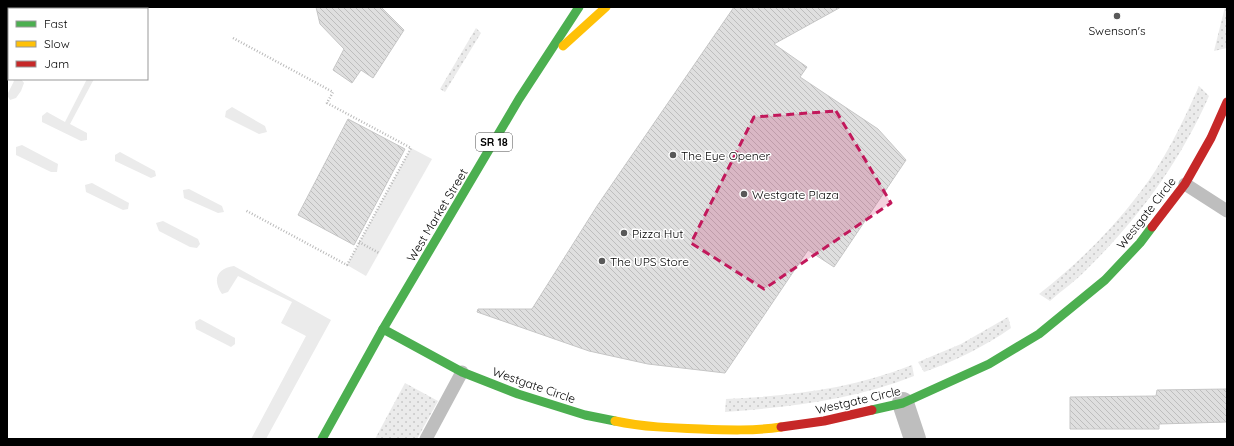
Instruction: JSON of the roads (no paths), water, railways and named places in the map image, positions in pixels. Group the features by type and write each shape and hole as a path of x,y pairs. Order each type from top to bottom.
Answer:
{"street":[{"name":"West Market Street","path":"322,439 384,329 516,105 579,7"},
{"path":"540,67 606,7"},
{"name":"Westgate Circle","path":"384,329 462,372 518,394 585,415 625,423 676,428 730,430 767,429 824,421 903,404 989,364 1039,334 1105,280 1140,244 1185,184 1211,138 1227,102"},
{"path":"903,404 915,439"}],"lane":[{"path":"1185,184 1227,211"},
{"path":"426,439 462,372"}],"place":[{"name":"Swenson's","path":"1117,16"},
{"name":"The Eye Opener","path":"673,155"},
{"name":"Westgate Plaza","path":"744,194"},
{"name":"Pizza Hut","path":"624,233"},
{"name":"The UPS Store","path":"602,261"}]}
